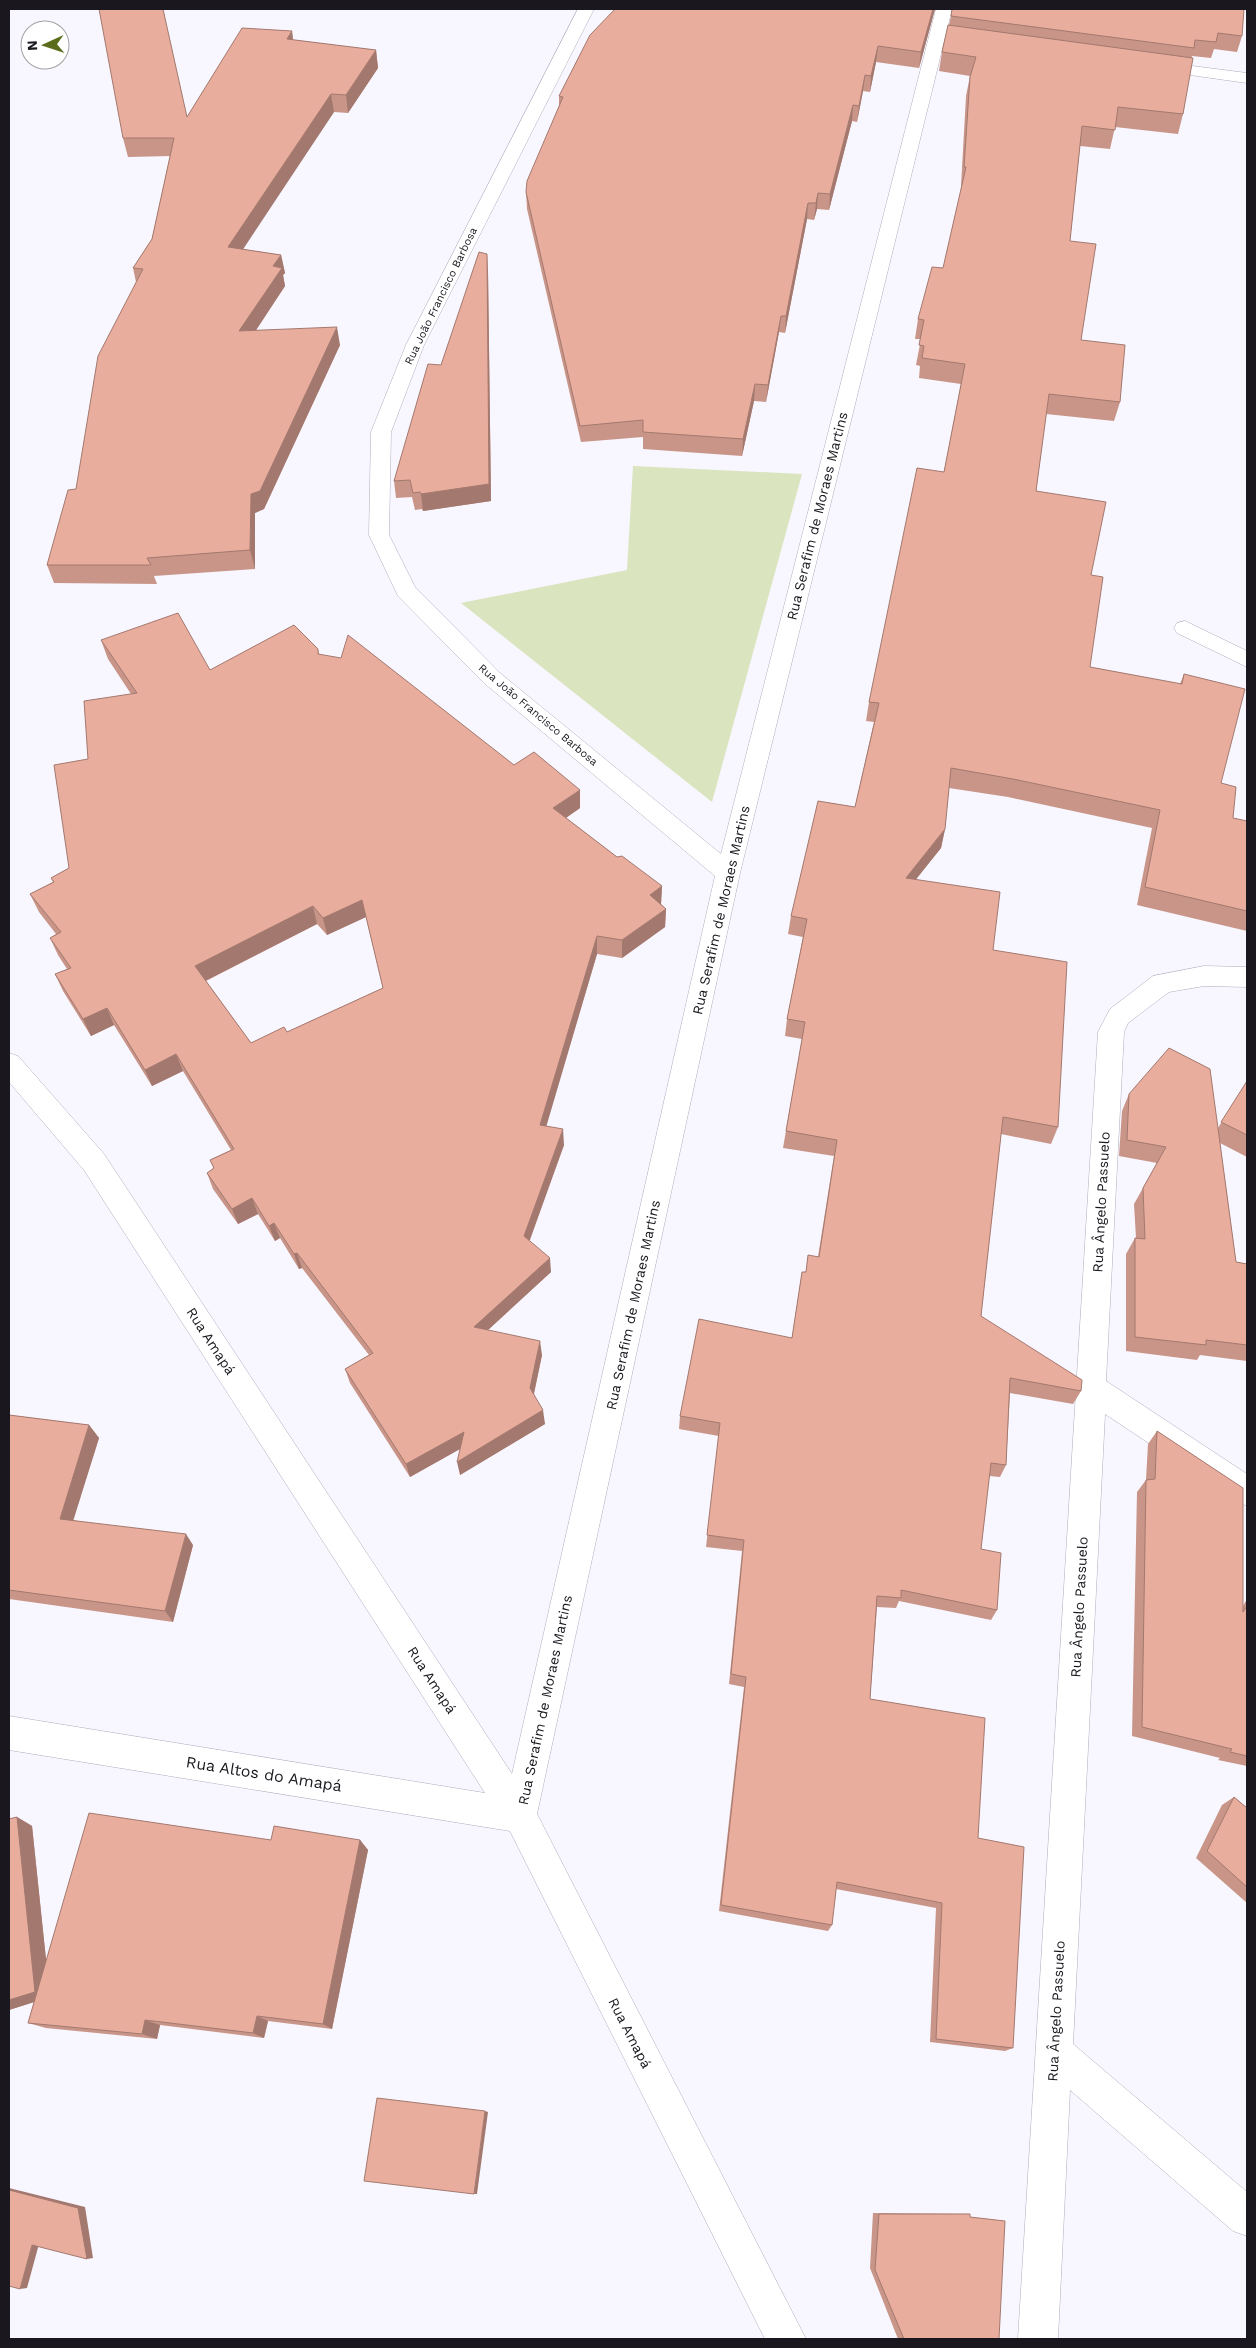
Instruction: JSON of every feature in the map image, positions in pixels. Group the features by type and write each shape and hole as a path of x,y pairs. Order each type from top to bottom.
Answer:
{"street":[{"name":"Rua João Francisco Barbosa","path":"586,9 415,345 381,432 380,535 406,590 492,678 728,872"},
{"name":"Rua Serafim de Moraes Martins","path":"520,1816 728,872 946,38 944,9"},
{"path":"1134,63 1247,78"},
{"path":"1185,628 1247,660"},
{"name":"Rua Ângelo Passuelo","path":"1038,2339 1111,1032 1120,1016 1162,983 1204,976 1247,977"},
{"name":"Rua Amapá","path":"9,1064 94,1162 520,1816 786,2339"},
{"path":"1091,1388 1247,1491"},
{"name":"Rua Altos do Amapá","path":"9,1733 520,1816"},
{"path":"1054,2052 1247,2217"}],"green space":[{"path":"633,466 802,474 712,802 461,603 627,570"}],"building":[{"path":"99,9 163,9 187,117 242,28 292,31 287,39 376,50 346,95 331,94 228,247 281,255 273,266 282,268 239,331 337,327 260,491 251,494 250,550 147,558 151,565 47,565 68,490 76,489 98,356 143,269 133,268 152,239 174,138 123,138"},
{"path":"615,9 933,9 921,52 878,46 871,76 865,75 859,106 853,105 830,194 818,193 816,203 808,203 786,316 781,316 768,385 755,384 743,439 643,432 643,420 580,426 526,192 527,181 563,97 559,96 590,35"},
{"path":"952,9 1244,9 1242,36 1218,33 1216,42 1195,40 1194,48 951,16"},
{"path":"948,25 1193,58 1183,114 1118,107 1115,130 1082,126 1070,241 1096,244 1081,340 1125,345 1120,402 1049,394 1036,491 1106,502 1091,575 1103,577 1090,667 1182,684 1184,674 1245,689 1221,783 1236,787 1233,818 1247,821 1247,911 1145,887 1160,810 951,768 945,829 906,878 1000,892 993,950 1067,962 1058,1127 1003,1117 981,1316 1082,1380 1081,1391 1010,1378 1006,1465 991,1463 981,1549 1001,1553 997,1610 901,1590 901,1598 877,1596 870,1699 985,1718 978,1838 1024,1847 1013,2048 936,2039 942,1903 837,1882 832,1925 721,1905 746,1677 731,1674 744,1540 707,1535 720,1423 680,1416 699,1319 792,1338 802,1272 806,1272 808,1255 819,1257 837,1140 786,1131 805,1022 787,1019 807,919 791,916 818,801 855,807 879,703 869,702 917,468 944,472 965,364 922,358 924,346 919,345 924,320 918,319 932,267 943,268 966,167 964,167 970,77 976,57 942,52"},
{"path":"479,252 487,254 489,484 421,494 420,492 413,493 410,480 394,481 428,364 441,365"},
{"path":"178,613 210,670 294,625 318,649 318,654 341,658 348,635 514,765 534,752 580,790 553,808 617,857 622,856 662,886 650,895 666,909 622,940 597,936 540,1125 563,1129 524,1236 550,1258 474,1327 540,1341 530,1388 543,1410 457,1462 464,1432 406,1464 345,1369 373,1353 297,1253 294,1254 274,1223 269,1226 252,1198 232,1209 207,1173 214,1168 210,1160 234,1149 176,1054 145,1070 107,1008 83,1019 55,974 71,968 50,938 61,932 30,894 54,882 51,878 69,868 54,765 88,759 84,701 137,693 101,640","holes":["362,900 383,988 287,1032 284,1027 251,1043 195,966 313,906 323,918"]},
{"path":"1169,1048 1210,1069 1236,1262 1247,1264 1247,1345 1206,1340 1206,1345 1135,1337 1135,1238 1145,1239 1143,1188 1166,1147 1127,1140 1129,1094"},
{"path":"1247,1081 1247,1135 1221,1122"},
{"path":"9,1415 89,1425 60,1519 186,1534 165,1611 9,1590"},
{"path":"1157,1431 1243,1488 1243,1612 1247,1606 1247,1756 1230,1752 1232,1749 1142,1727 1146,1480 1155,1479"},
{"path":"1234,1797 1247,1808 1247,1887 1207,1851"},
{"path":"89,1813 271,1840 274,1826 360,1840 323,2024 257,2016 253,2033 145,2020 142,2034 28,2023"},
{"path":"17,1817 35,1992 9,2000 9,1819"},
{"path":"377,2098 485,2111 474,2194 364,2181"},
{"path":"9,2190 78,2208 87,2259 32,2245 20,2289 9,2286"},
{"path":"879,2214 970,2214 970,2217 1005,2221 999,2339 904,2339 875,2270"}]}
